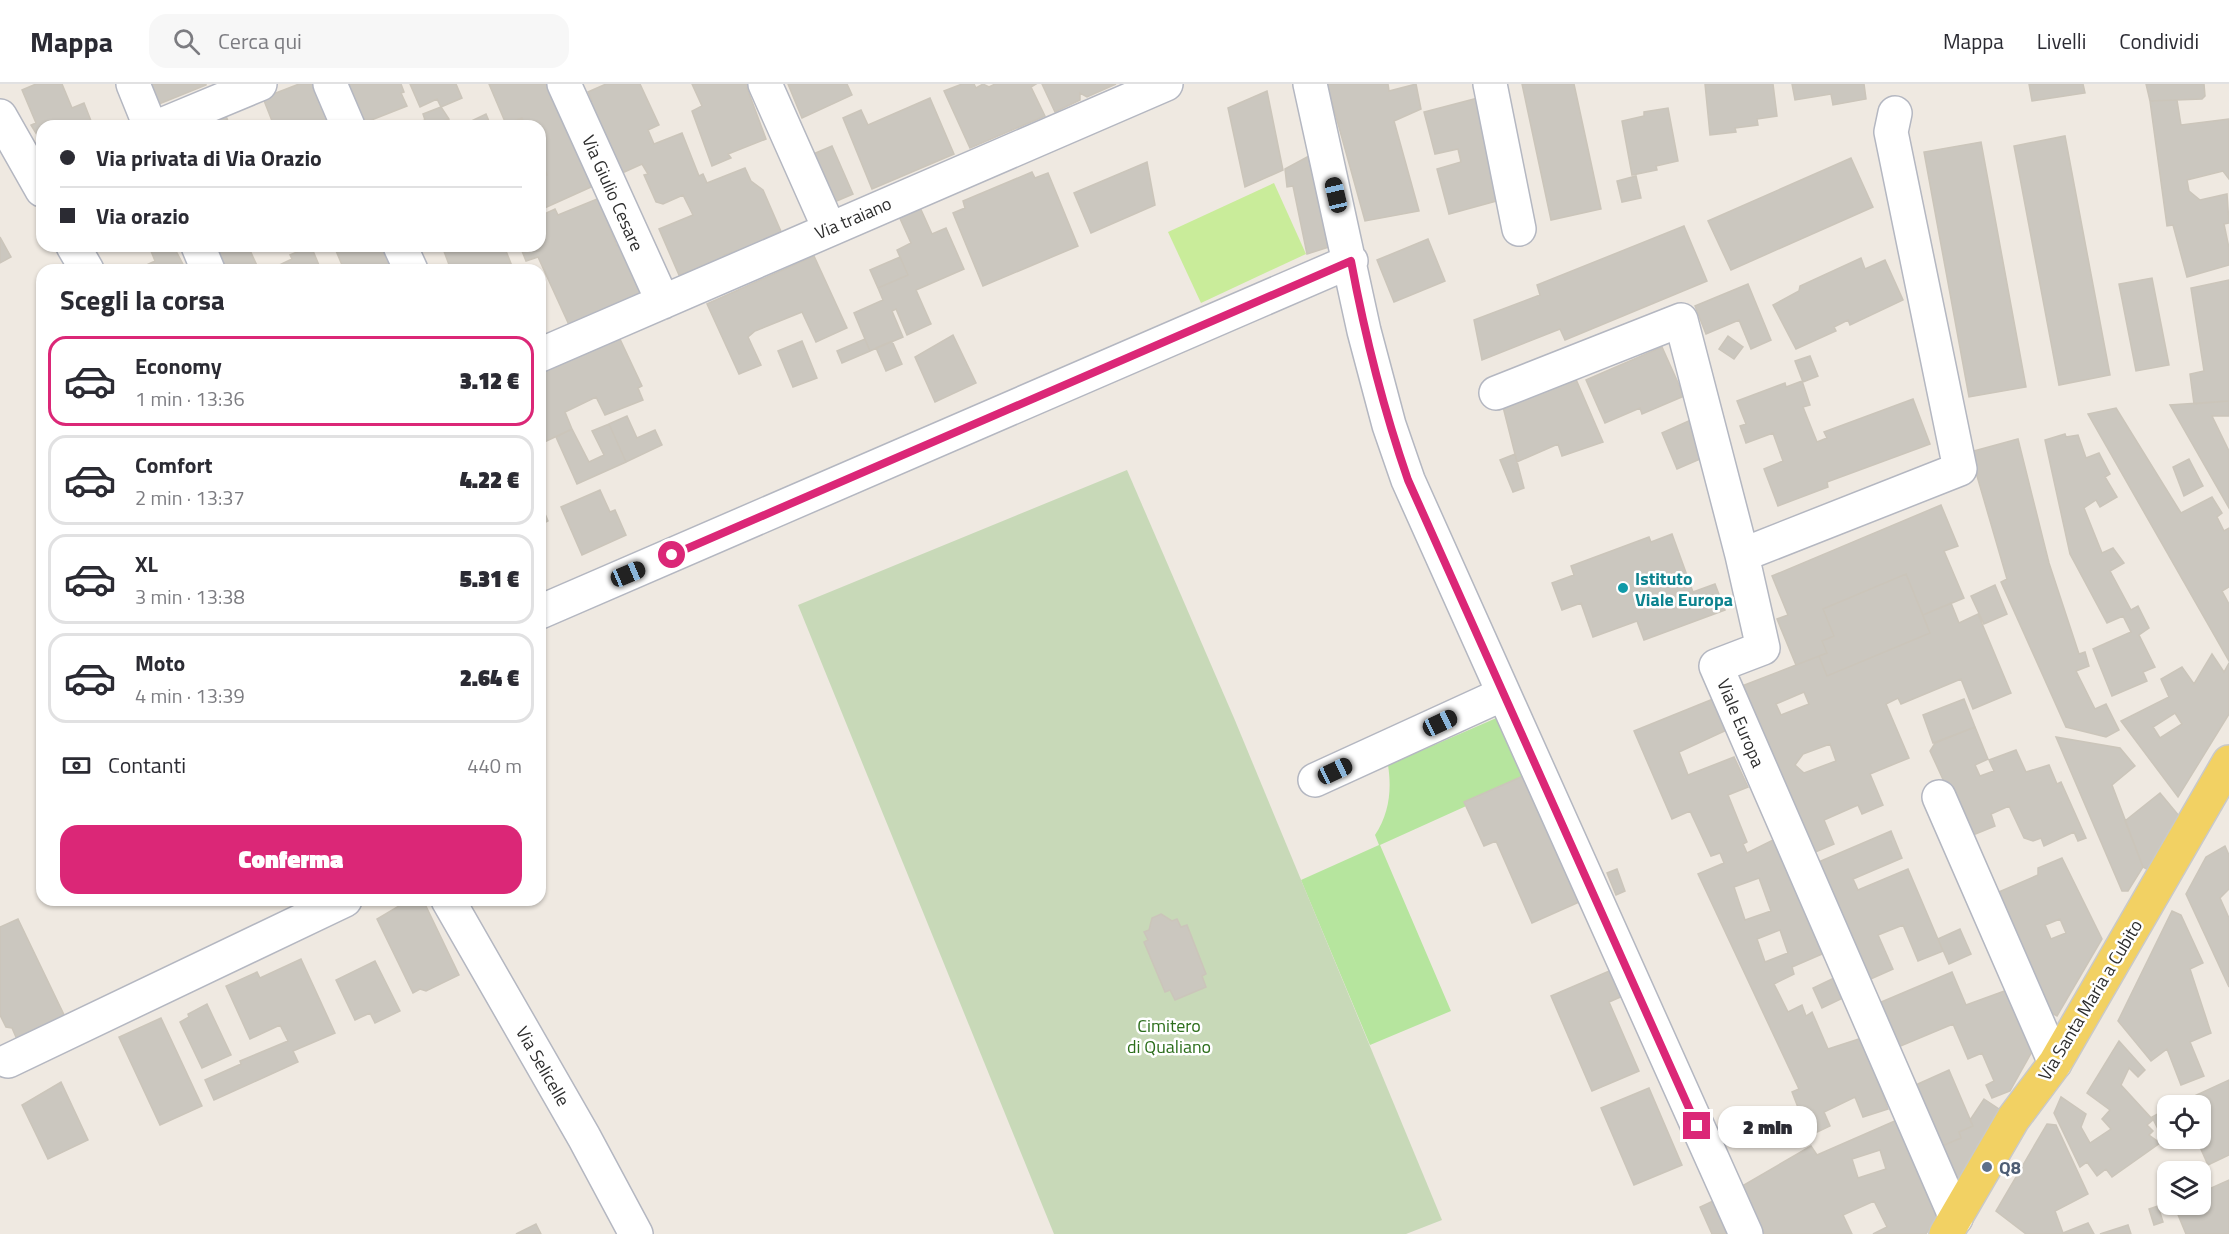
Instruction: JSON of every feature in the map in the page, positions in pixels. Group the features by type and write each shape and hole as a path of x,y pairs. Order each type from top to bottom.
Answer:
{"main road":[{"name":"Via Santa Maria a Cubito","path":"1951,1226 2013,1119 2055,1063 2229,762"}],"street":[{"path":"133,84 148,120"},
{"path":"173,120 260,84"},
{"path":"330,84 345,120"},
{"name":"Via Giulio Cesare","path":"564,84 663,302"},
{"path":"765,84 830,228"},
{"name":"Via traiano","path":"546,352 1166,84"},
{"path":"1310,84 1351,261 1364,331 1389,425 1408,480 1746,1234"},
{"path":"1490,84 1519,229"},
{"path":"1742,555 1960,469 1891,132 1895,113"},
{"path":"0,116 36,174"},
{"path":"546,609 1351,261"},
{"name":"Viale Europa","path":"1496,393 1681,320 1742,555 1763,648 1716,666 1951,1226"},
{"path":"1315,780 1503,694"},
{"path":"1939,797 2055,1063"},
{"path":"8,1061 332,906"},
{"name":"Via Selicelle","path":"451,906 584,1137 636,1234"}],"green space":[{"path":"1274,183 1306,254 1201,303 1168,232"},
{"name":"Cimitero di Qualiano","path":"1127,470 1234,718 1442,1220 1406,1234 1054,1234 798,605"},
{"path":"1501,716 1528,778 1380,845 1451,1011 1370,1045 1301,880 1379,845 1375,835 1384,819 1388,802 1390,784 1388,765"}],"building":[{"path":"36,84 62,84 72,108 84,103 91,120 36,120 36,123 22,90"},
{"path":"151,84 206,84 206,85 159,104"},
{"path":"299,84 319,84 335,120 272,120 263,98"},
{"path":"343,84 401,84 404,92 401,93 407,106 372,120 357,120"},
{"path":"410,84 456,84 462,98 441,107 437,99 420,107"},
{"path":"489,84 559,84 602,182 546,207 546,120 523,120 522,118 504,120"},
{"path":"606,84 640,84 659,125 648,130 654,144 682,133 699,176 703,174 707,183 745,168 751,181 763,190 783,236 724,255 726,259 679,275 659,229 693,215 683,195 663,204 656,202 644,175 648,174 642,164 620,174 589,103 592,101 588,92"},
{"path":"692,84 749,84 747,88 766,139 728,154 731,158 712,166 692,111 702,106"},
{"path":"788,84 847,84 852,95 802,118"},
{"path":"962,84 974,84 976,88 983,84 989,87 995,84 1036,84 1031,87 1045,116 970,148 944,91"},
{"path":"1042,84 1116,84 1087,97 1080,93 1080,100 1055,112"},
{"path":"1327,84 1388,84 1389,91 1416,84 1421,109 1394,121 1419,211 1365,221"},
{"path":"1522,84 1574,84 1601,209 1551,220"},
{"path":"1705,84 1773,84 1777,116 1757,119 1758,125 1735,128 1736,132 1710,135"},
{"path":"1792,84 1864,84 1866,99 1833,105 1831,94 1795,100"},
{"path":"2029,84 2083,84 2085,93 2032,101"},
{"path":"2146,84 2204,84 2205,96 2202,99 2150,101"},
{"path":"1267,91 1283,170 1245,187 1228,108"},
{"path":"930,98 954,154 872,189 843,118 861,110 868,125"},
{"path":"1478,98 1504,199 1449,214 1437,169 1461,162 1458,149 1435,154 1424,112"},
{"path":"2177,100 2181,125 2229,119 2229,179 2223,171 2187,180 2189,191 2200,200 2227,194 2229,223 2224,224 2229,248 2229,265 2187,277 2173,225 2167,226 2150,101"},
{"path":"441,107 449,119 425,120 423,114"},
{"path":"1668,108 1678,161 1656,166 1657,170 1632,175 1622,121 1644,116 1644,112"},
{"path":"486,114 488,120 474,120"},
{"path":"226,116 228,120 214,120"},
{"path":"36,123 36,133 31,125"},
{"path":"2065,136 2110,375 2059,385 2014,146"},
{"path":"1981,142 2026,387 1969,397 1924,152"},
{"path":"832,146 853,194 832,203 811,155"},
{"path":"1311,155 1329,247 1307,254 1293,186 1287,187 1285,169"},
{"path":"1851,158 1873,207 1731,270 1708,221"},
{"path":"1147,162 1155,205 1091,233 1074,193"},
{"path":"1032,172 1035,178 1048,173 1078,246 983,286 953,213 965,208 963,201"},
{"path":"1636,176 1641,198 1622,202 1617,181"},
{"path":"607,195 618,223 609,226 617,246 627,243 644,295 570,327 546,274 546,264 541,264 538,257 526,261 522,252 546,252 546,213 555,209 558,215"},
{"path":"918,203 932,234 946,228 964,269 916,290 931,324 907,335 896,309 892,311 903,337 870,351 854,313 883,300 878,288 908,275 897,250 911,243 897,212"},
{"path":"1684,226 1707,281 1565,340 1560,329 1482,360 1474,320 1540,295 1537,285"},
{"path":"0,237 11,257 0,263"},
{"path":"1428,239 1445,281 1394,302 1377,260"},
{"path":"151,252 177,252 183,264 149,264 155,261"},
{"path":"216,252 251,252 256,264 220,264"},
{"path":"297,252 314,252 318,264 282,264 292,259 290,255"},
{"path":"337,252 392,252 396,264 342,264"},
{"path":"444,252 506,252 511,264 449,264"},
{"path":"814,256 847,328 816,342 802,312 755,331 748,337 761,365 739,374 707,304"},
{"path":"900,257 908,275 878,288 870,270"},
{"path":"1861,258 1865,269 1885,260 1903,300 1850,325 1848,320 1834,327 1836,331 1796,349 1773,305 1799,291 1800,286"},
{"path":"2152,278 2169,365 2136,371 2119,284"},
{"path":"2229,280 2229,401 2194,404 2190,374 2204,371 2191,288"},
{"path":"1748,284 1771,340 1751,349 1739,320 1706,334 1695,306"},
{"path":"953,335 976,383 935,402 915,357"},
{"path":"1728,336 1743,347 1734,359 1719,349"},
{"path":"619,337 642,386 638,388 643,400 605,415 596,397 565,412 572,429 546,441 546,366"},
{"path":"865,339 870,351 842,363 837,351"},
{"path":"802,341 817,378 793,387 778,351"},
{"path":"892,341 902,364 886,371 876,348"},
{"path":"1662,347 1684,396 1642,414 1640,408 1605,423 1586,380"},
{"path":"1810,356 1818,376 1803,382 1795,361"},
{"path":"1575,377 1603,442 1562,456 1558,444 1517,462 1502,403"},
{"path":"1802,381 1810,405 1803,407 1817,442 1827,438 1824,432 1913,399 1930,444 1827,482 1828,487 1778,506 1764,469 1783,461 1773,433 1746,443 1740,426 1746,424 1737,401 1785,383 1786,387"},
{"path":"2229,401 2229,416 2212,416 2229,451 2229,508 2170,405"},
{"path":"2116,408 2181,513 2212,497 2222,513 2217,517 2224,531 2229,528 2229,587 2222,591 2229,604 2229,661 2088,414"},
{"path":"627,416 637,438 655,430 662,445 626,462 609,424"},
{"path":"1693,419 1700,459 1677,469 1662,433"},
{"path":"609,424 626,462 577,484 556,437 572,429 589,462 604,455 592,431"},
{"path":"2065,434 2066,437 2078,435 2086,458 2099,453 2110,474 2105,477 2117,497 2100,507 2096,500 2084,508 2102,553 2113,548 2124,563 2110,571 2131,610 2138,606 2149,628 2139,635 2155,667 2143,672 2147,681 2112,696 2093,649 2131,632 2123,616 2107,623 2070,554 2045,440"},
{"path":"2018,439 2049,563 2079,654 2085,652 2089,666 2076,671 2095,709 2106,704 2119,730 2106,737 2066,727 2001,582 2007,579 1970,452"},
{"path":"1515,454 1524,488 1513,492 1500,460"},
{"path":"2189,459 2203,486 2184,496 2173,467"},
{"path":"600,490 610,512 615,510 626,535 582,555 561,507"},
{"path":"1941,505 1958,546 1944,551 1964,598 1923,615 1906,574 1823,609 1834,636 1822,641 1827,653 1796,665 1777,619 1788,615 1772,576"},
{"name":"Istituto Viale Europa","path":"1672,534 1693,592 1715,584 1725,610 1644,640 1637,621 1593,637 1581,603 1562,610 1552,583 1574,575 1571,566 1649,537 1651,542"},
{"path":"1906,574 1930,633 1827,676 1819,656 1827,653 1822,641 1834,636 1823,609"},
{"path":"1995,585 2007,614 1984,624 1971,596"},
{"path":"1951,603 1959,623 1978,614 2011,693 1973,709 1961,679 1901,704 1898,698 1886,704 1909,758 1870,774 1883,805 1862,814 1858,805 1824,820 1834,844 1813,853 1742,686 1819,656 1827,676 1930,633 1923,615","holes":["1804,692 1809,704 1781,715 1776,704","1830,744 1836,761 1804,773 1795,765 1803,754"]},
{"path":"2212,654 2224,672 2229,663 2229,714 2178,797 2121,721 2169,697 2161,679 2182,667 2194,684","holes":["2175,713 2182,724 2160,738 2153,727"]},
{"path":"1713,699 1727,730 1679,752 1688,775 1734,757 1748,787 1728,795 1747,842 1743,844 1747,853 1777,838 1822,954 1792,967 1794,974 1774,984 1788,1012 1802,1005 1806,1016 1812,1012 1828,1049 1862,1038 1888,1109 1863,1117 1855,1097 1824,1112 1830,1126 1809,1136 1792,1092 1799,1089 1698,874 1724,863 1720,853 1711,856 1690,811 1672,819 1634,731","holes":["1759,878 1771,911 1745,920 1734,887","1780,930 1788,953 1765,962 1757,939"]},
{"path":"1964,699 1975,727 1933,743 1923,715"},
{"path":"1975,727 1988,759 1975,765 1980,776 1994,771 1989,760 2016,750 2026,772 2049,765 2057,784 2061,782 2086,838 2078,841 2074,832 2044,846 2041,838 2033,841 2024,838 2009,806 1991,814 1995,826 1973,835 1969,824 1962,821 1930,751 1935,743"},
{"path":"2056,737 2120,748 2135,766 2112,785 2143,867 2128,891 2122,891"},
{"path":"1523,776 1579,902 1532,923 1496,841 1484,846 1464,802"},
{"path":"2160,793 2180,817 2150,871 2143,867 2125,821"},
{"path":"1891,831 1902,858 1853,879 1858,890 1908,869 1943,951 1918,961 1903,925 1878,935 1893,969 1864,982 1814,864"},
{"path":"2225,846 2229,855 2229,889 2220,898 2229,918 2229,987 2186,894 2206,857"},
{"path":"2062,858 2102,939 2057,1016 2041,1007 1992,895 2038,875 2038,868","holes":["2060,919 2066,933 2051,939 2045,925"]},
{"path":"1617,869 1625,891 1616,895 1607,873"},
{"path":"399,906 426,906 459,975 426,991 420,989 413,993 377,919"},
{"path":"2172,911 2181,915 2203,963 2190,969 2211,1033 2190,1042 2204,1076 2181,1085 2167,1049 2151,1061 2118,1021"},
{"path":"1161,914 1172,921 1177,919 1181,927 1187,925 1206,974 1202,976 1206,987 1175,1000 1170,990 1165,992 1144,942 1148,940 1144,932 1149,930 1152,918"},
{"path":"18,919 67,1021 19,1044 12,1028 6,1027 0,1015 0,927"},
{"path":"1960,929 1971,954 1949,964 1938,939"},
{"path":"301,959 335,1033 293,1051 298,1062 214,1100 205,1080 241,1064 240,1061 288,1041 280,1025 250,1039 226,986 257,972 260,978"},
{"path":"375,961 400,1011 375,1023 370,1013 355,1020 336,980"},
{"path":"1614,969 1625,995 1609,1002 1639,1071 1592,1091 1551,996"},
{"path":"1952,972 1966,1005 2010,989 2034,1048 2010,1091 1992,1098 1986,1085 1994,1081 1982,1053 1968,1059 1953,1024 1891,1050 1872,1006"},
{"path":"1834,978 1843,998 1822,1008 1813,988"},
{"path":"207,1004 231,1055 202,1068 180,1022 189,1017 188,1014"},
{"path":"161,1018 202,1106 160,1125 119,1037"},
{"path":"2119,1041 2145,1070 2138,1077 2129,1068 2121,1085 2153,1120 2147,1125 2153,1131 2149,1135 2157,1141 2157,1145 2112,1177 2106,1169 2097,1176 2087,1162 2080,1167 2054,1113 2061,1097 2086,1114 2081,1127 2090,1143 2111,1129 2102,1119 2110,1110 2087,1093"},
{"path":"1949,1070 1973,1126 1959,1132 1961,1138 1935,1149 1909,1088"},
{"path":"2229,1080 2229,1155 2211,1164 2211,1161 2206,1161 2201,1149 2211,1149 2211,1095 2196,1095"},
{"path":"61,1082 88,1140 48,1159 22,1105"},
{"path":"1649,1088 1682,1165 1634,1185 1601,1108"},
{"path":"1984,1099 2011,1117 1965,1185 1950,1175 1935,1149 1961,1138 1959,1132 1973,1126 1970,1120"},
{"path":"2157,1114 2157,1127 2152,1117"},
{"path":"1897,1120 1938,1216 1926,1234 1873,1234 1887,1227 1874,1201 1843,1215 1852,1234 1765,1234 1737,1189 1811,1146 1817,1155","holes":["1880,1150 1886,1169 1858,1178 1852,1159"]},
{"path":"2047,1124 2056,1125 2088,1194 2055,1211 2063,1233 2088,1223 2094,1234 2026,1234 1996,1211"},
{"path":"2229,1180 2229,1234 2186,1234 2178,1215 2211,1215 2211,1188"},
{"path":"1713,1201 1726,1233 1712,1234 1700,1207"},
{"path":"2157,1206 2157,1215 2161,1215 2163,1222 2154,1225 2149,1209"},
{"path":"536,1224 541,1234 516,1234"},
{"path":"2128,1225 2131,1234 2100,1234"}],"place":[{"name":"Istituto Viale Europa","path":"1623,588"},
{"name":"Q8","path":"1987,1167"}],"route":[{"path":"672,555 1351,261 1364,331 1389,425 1408,480 1697,1126"}]}
